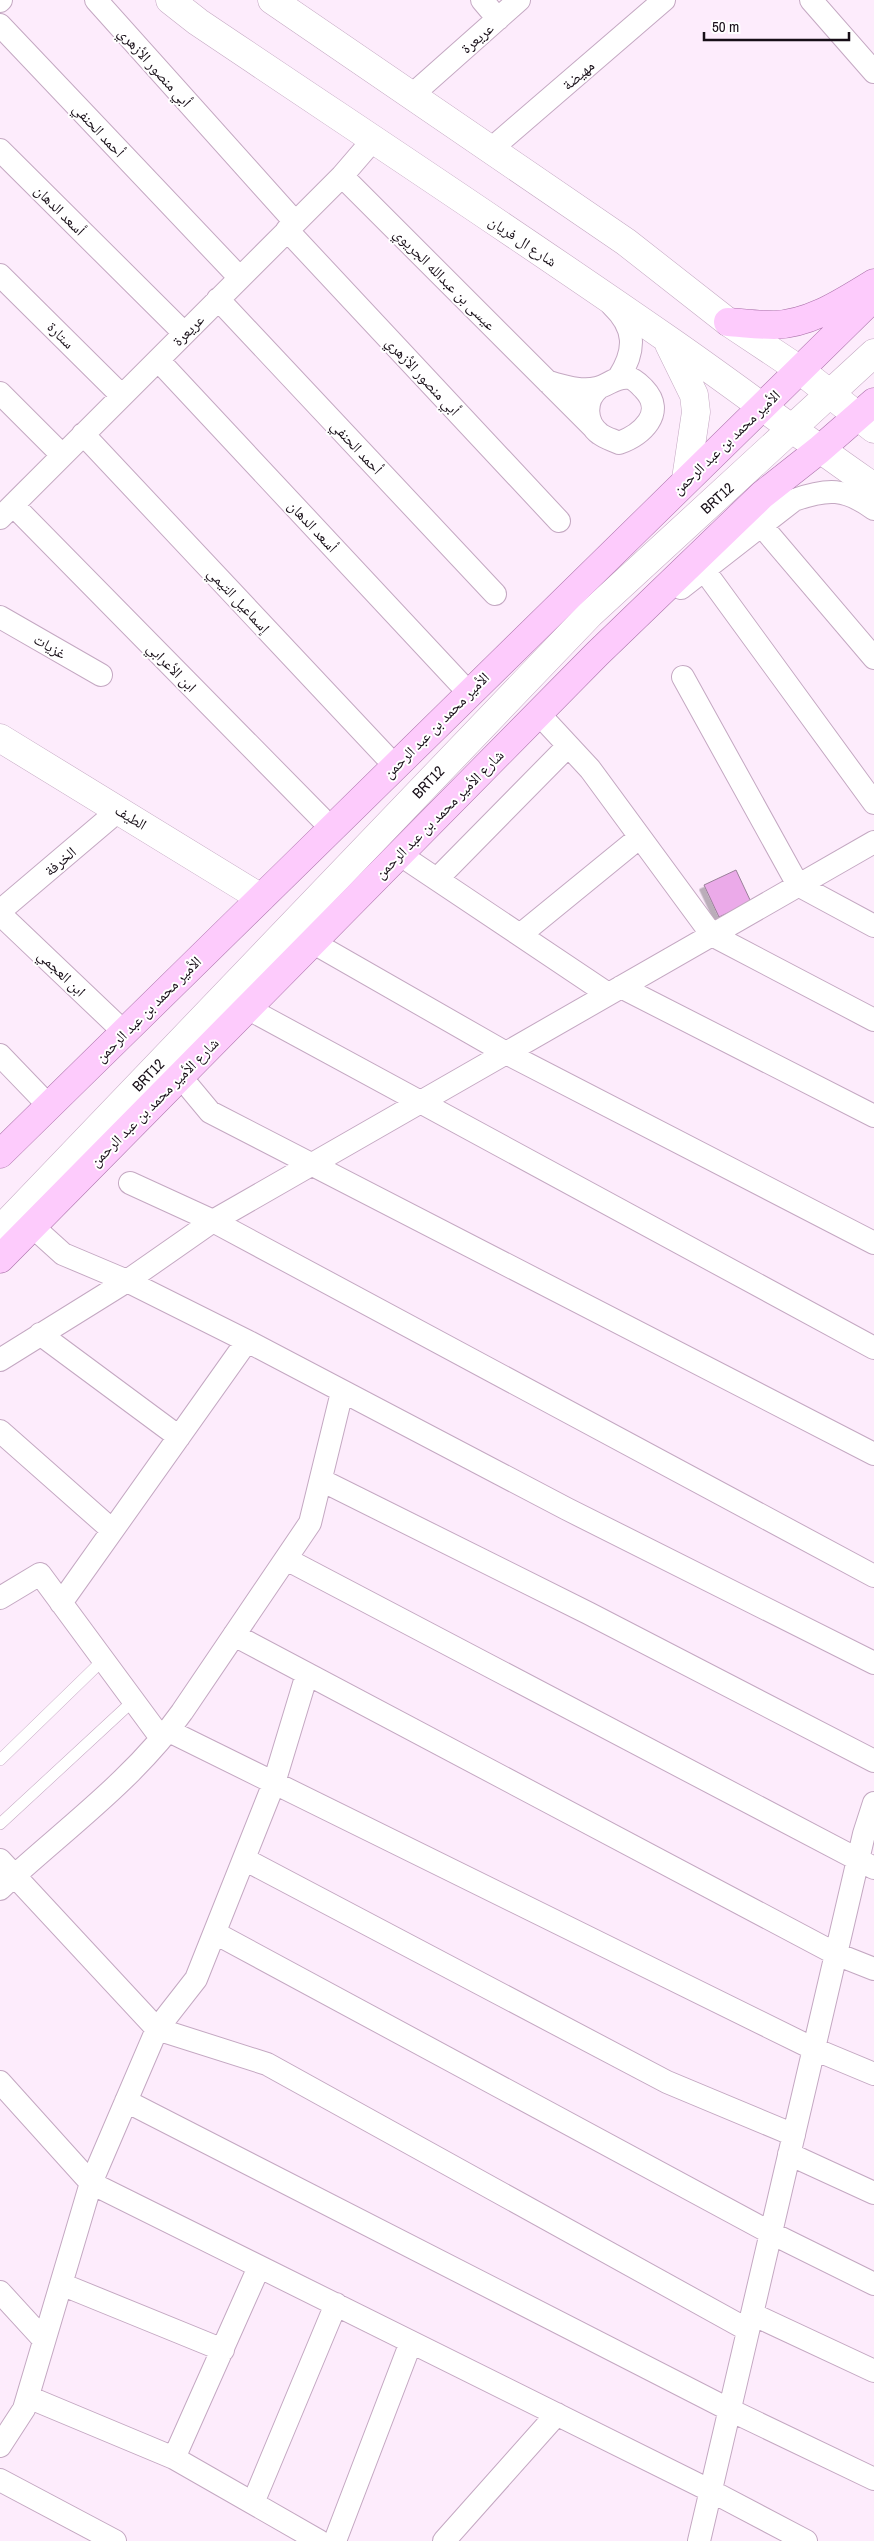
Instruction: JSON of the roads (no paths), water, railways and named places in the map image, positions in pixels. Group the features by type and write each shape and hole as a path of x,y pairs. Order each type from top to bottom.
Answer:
{"main road":[{"name":"شارع ال فريان","path":"170,0 198,22 666,338 763,406 819,450 874,487"},
{"path":"272,0 626,242 728,322 800,370 830,394 869,416"},
{"path":"728,322 775,325 804,320 827,311 874,283"},
{"name":"الأمير محمد بن عبد الرحمن","path":"0,1154 874,297"},
{"path":"666,338 694,395 696,412 686,480"},
{"name":"BRT12","path":"0,1230 590,614 874,353"},
{"name":"شارع الأمير محمد بن عبد الرحمن","path":"32,1226 597,654 762,495 819,450 869,416"},
{"name":"الطيف","path":"0,738 261,898"},
{"path":"0,1259 32,1226"}],"street":[{"name":"أبي منصور الأزهري","path":"96,0 291,226 559,521"},
{"path":"482,0 498,19"},
{"name":"عريعرة","path":"412,95 519,0"},
{"name":"مهيضة","path":"492,149 664,0"},
{"path":"811,0 874,72"},
{"name":"أحمد الحنفي","path":"0,25 240,278"},
{"name":"عريعرة","path":"4,513 342,176 373,140"},
{"name":"أسعد الدهان","path":"0,150 184,333"},
{"name":"عيسى بن عبدالله الجريوي","path":"342,176 593,427"},
{"name":"ستارة","path":"0,275 122,396"},
{"path":"548,382 582,390 598,388 619,377 628,363 632,346 630,332 623,316 598,292"},
{"name":"أحمد الحنفي","path":"218,299 495,594"},
{"name":"أسعد الدهان","path":"158,360 469,693"},
{"path":"598,388 590,397 588,406 593,427 601,435 619,443 635,437 648,425 653,407 649,394 632,378 619,377"},
{"path":"0,393 62,455"},
{"name":"إسماعيل التيمي","path":"83,434 395,766"},
{"path":"597,654 794,500 816,492 837,491 857,497 874,509"},
{"name":"ابن الأعرابي","path":"4,513 331,828"},
{"path":"761,525 874,658"},
{"path":"704,570 874,803"},
{"name":"غزيات","path":"0,617 100,675"},
{"path":"683,677 798,885 874,926"},
{"path":"538,713 590,770 712,935 874,1020"},
{"path":"437,880 568,746"},
{"name":"الخرفة","path":"0,912 119,810"},
{"path":"520,935 640,837"},
{"path":"0,1360 127,1281 213,1221 874,842"},
{"path":"399,854 520,935 614,991 874,1116"},
{"name":"ابن العجمي","path":"0,912 124,1032"},
{"path":"312,942 506,1053 874,1242"},
{"path":"247,1008 419,1103 874,1348"},
{"path":"0,1055 50,1106"},
{"path":"180,1076 210,1112 874,1454"},
{"path":"130,1184 213,1221 874,1576"},
{"path":"32,1226 63,1254 127,1281 247,1341 567,1509 874,1663"},
{"path":"40,1334 179,1437"},
{"path":"61,1603 247,1341"},
{"path":"342,1392 310,1523 165,1735 108,1793 4,1875 157,2029 267,2064 750,2322 874,2371"},
{"path":"0,1430 112,1530"},
{"path":"320,1480 588,1613 874,1761"},
{"path":"286,1559 866,1865"},
{"path":"0,1598 40,1574 134,1701 165,1735 274,1783 814,2049 874,2074"},
{"path":"234,1635 836,1954 874,1969"},
{"path":"0,2446 24,2410 91,2183 157,2029 196,1980 274,1783 307,1674"},
{"path":"699,2541 836,1954 866,1865 874,1803"},
{"path":"244,1859 668,2082 792,2145 874,2193"},
{"path":"215,1932 771,2233 874,2284"},
{"path":"0,2082 91,2183 711,2491 806,2541"},
{"path":"126,2101 730,2410 874,2478"},
{"path":"174,2458 260,2267"},
{"path":"61,2284 223,2350"},
{"path":"0,2292 44,2340"},
{"path":"253,2503 336,2304"},
{"path":"334,2541 411,2342"},
{"path":"28,2397 174,2458 319,2541"},
{"path":"444,2541 557,2414"},
{"path":"0,2480 115,2541"}],"lane":[{"path":"0,1760 103,1660"},
{"path":"0,1824 134,1701"}]}
